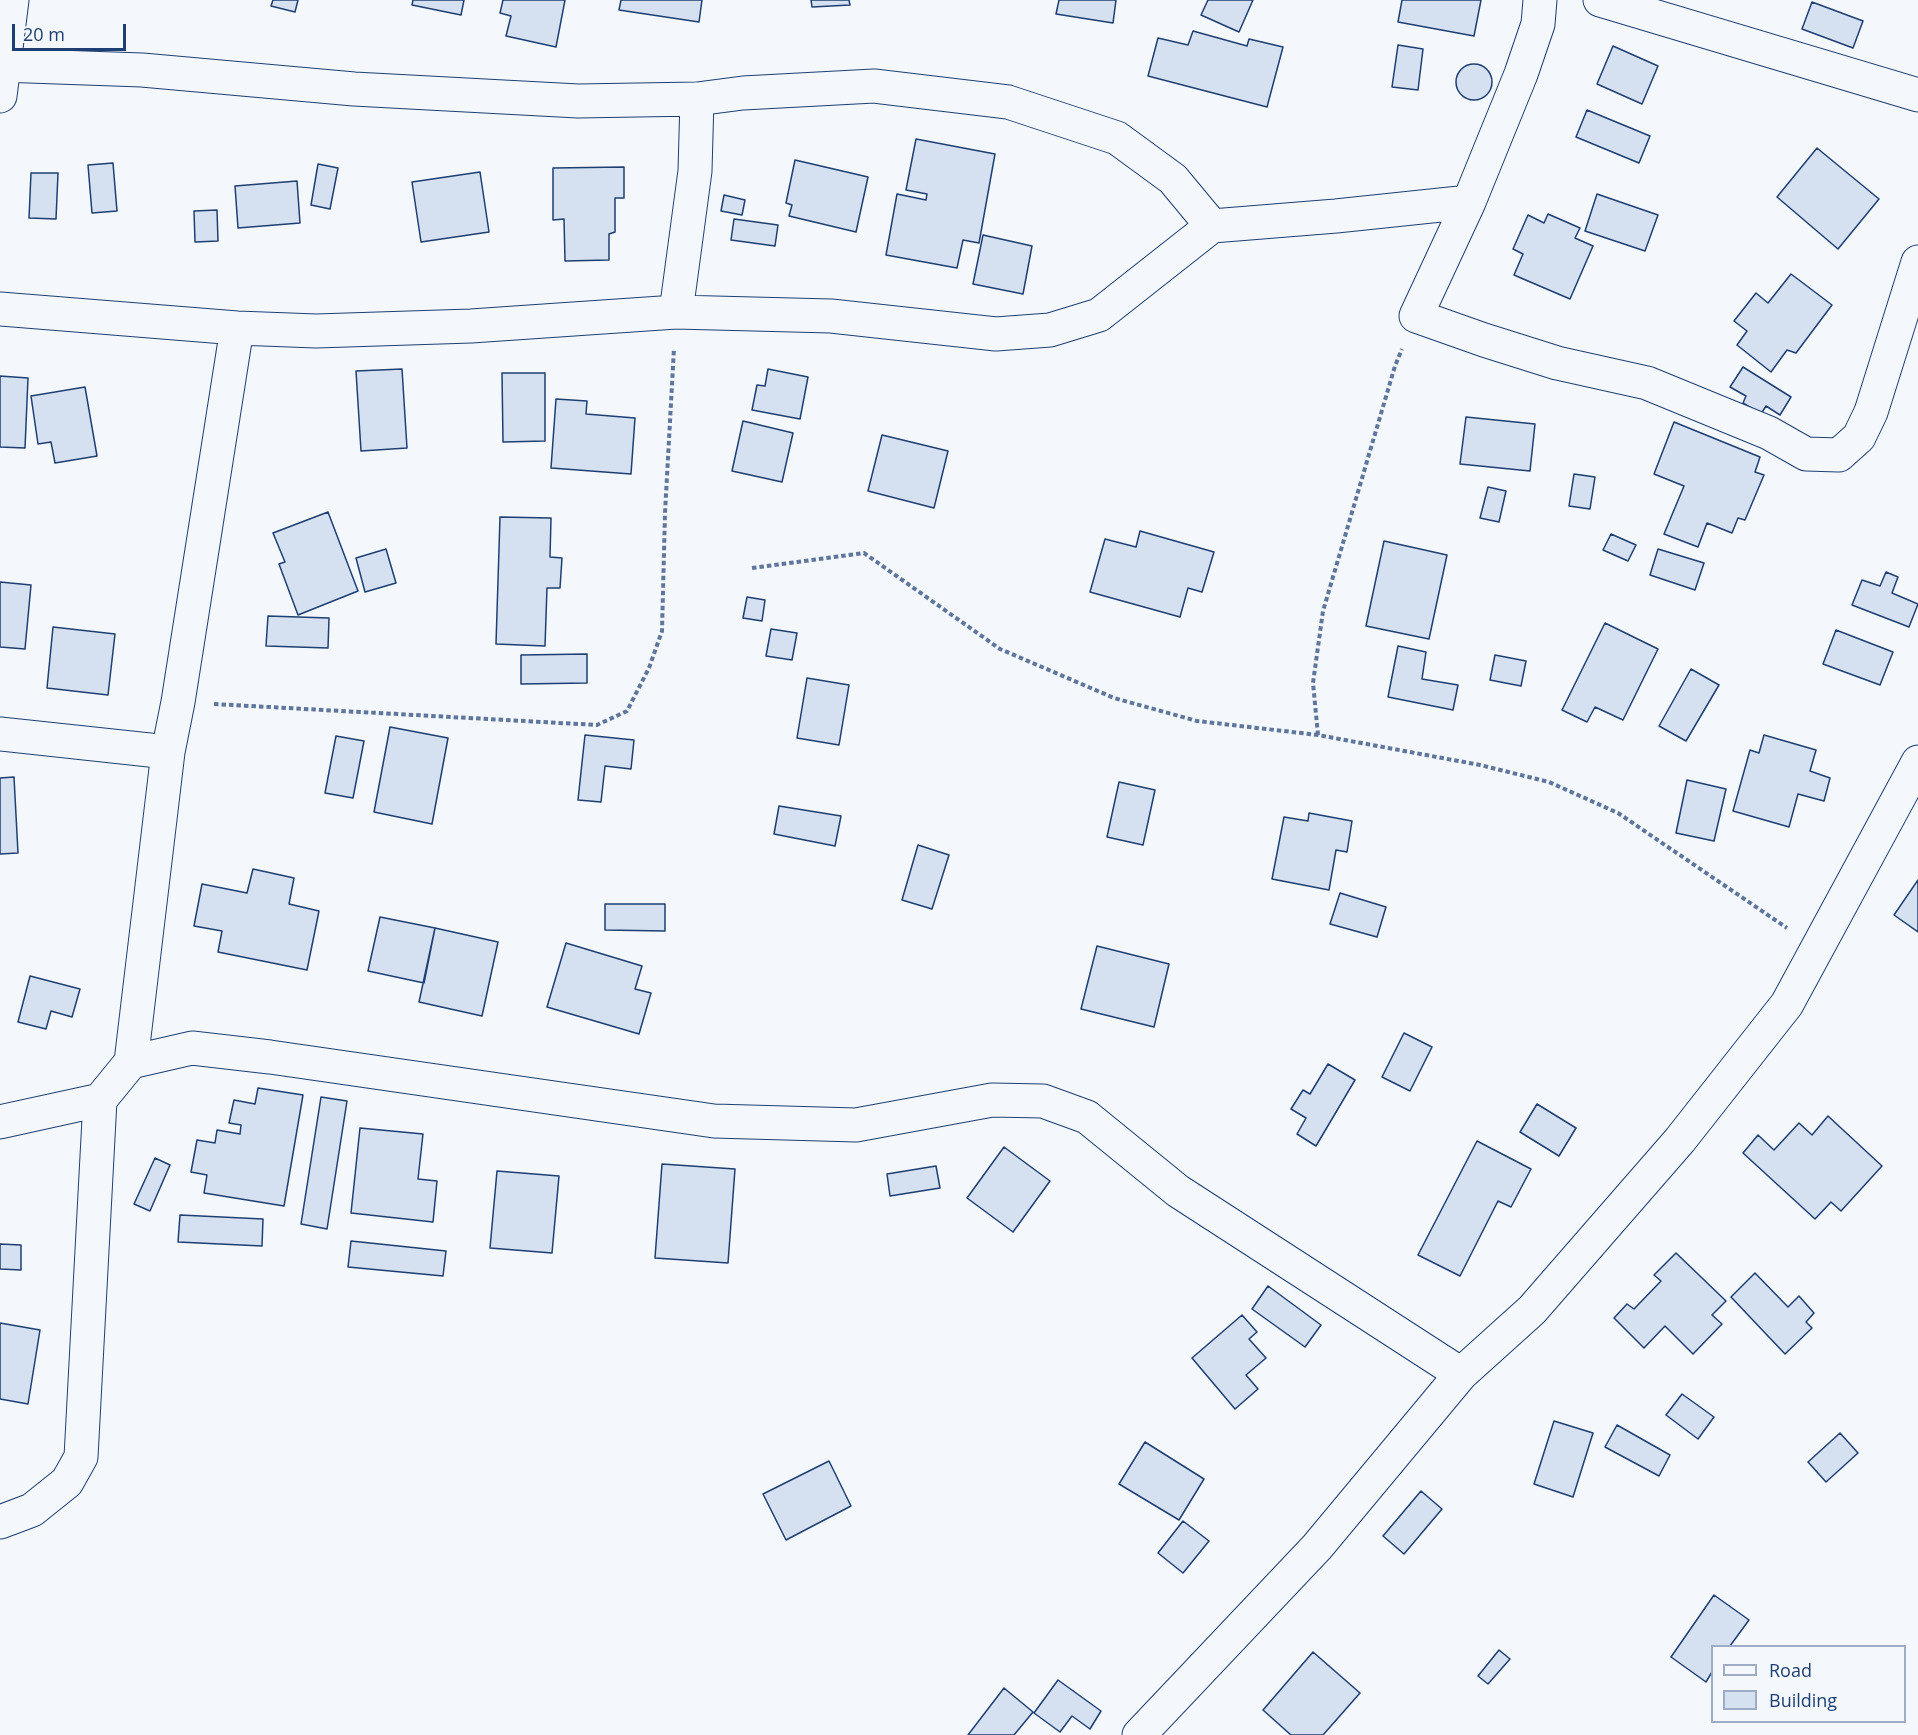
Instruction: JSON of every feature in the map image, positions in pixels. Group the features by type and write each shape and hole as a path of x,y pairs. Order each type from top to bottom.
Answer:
{"street":[{"path":"12,0 1,75 142,70 354,89 578,101 697,99 743,93 874,86 1008,102 1117,138 1173,179 1212,226"},
{"path":"1540,0 1538,24 1521,74 1469,202 1416,315 1557,363 1647,383 1769,433 1806,454 1839,455 1859,437 1871,412 1918,262"},
{"path":"1599,0 1918,95"},
{"path":"676,312 695,171 697,99"},
{"path":"0,309 237,328 316,331 471,326 676,312 831,316 996,334 1050,330 1099,315 1212,226 1469,202"},
{"path":"0,1522 32,1510 67,1482 81,1457 99,1101 131,1062 168,752 178,702 237,328"},
{"path":"0,734 168,752"},
{"path":"1139,1735 1317,1547 1461,1374 1532,1310 1680,1140 1787,1004 1918,762"},
{"path":"131,1062 192,1048 270,1057 714,1121 856,1125 992,1100 1043,1101 1087,1117 1178,1191 1461,1374"},
{"path":"0,1122 99,1101"}],"path":[{"path":"178,702 597,725 627,711 649,668 662,630 665,513 676,312"},
{"path":"1318,735 1313,683 1323,611 1395,366 1416,315"},
{"path":"752,568 864,553 1000,649 1114,698 1197,721 1318,735 1480,765 1549,782 1618,813 1817,949"}],"building":[{"path":"273,0 298,0 295,12 271,6"},
{"path":"413,0 464,0 461,15 412,5"},
{"path":"503,0 565,0 556,47 506,36 511,16 500,13"},
{"path":"621,0 702,0 699,22 619,10"},
{"path":"811,0 849,0 850,5 812,7"},
{"path":"1059,0 1116,0 1113,23 1056,14"},
{"path":"1208,0 1253,0 1239,32 1201,15"},
{"path":"1402,0 1481,0 1474,36 1398,22"},
{"path":"1812,2 1863,21 1853,48 1802,29"},
{"path":"1193,31 1247,46 1249,39 1283,47 1267,107 1148,76 1158,38 1188,45"},
{"path":"1398,45 1423,49 1418,90 1392,87"},
{"path":"1613,46 1658,66 1642,104 1597,84"},
{"path":"1474,64 1487,69 1492,82 1487,95 1474,100 1461,95 1456,82 1461,69"},
{"path":"1587,110 1650,136 1639,163 1576,137"},
{"path":"916,139 995,154 979,243 963,240 957,268 886,255 897,194 926,200 927,194 906,190"},
{"path":"1817,148 1879,199 1838,249 1777,197"},
{"path":"795,160 868,177 856,232 789,216 792,205 786,203"},
{"path":"113,163 117,211 92,213 88,165"},
{"path":"318,164 338,168 330,209 311,205"},
{"path":"624,167 624,198 615,198 615,232 609,234 609,260 565,261 564,219 553,220 553,168"},
{"path":"480,172 489,232 421,242 412,182"},
{"path":"31,173 58,173 56,219 29,218"},
{"path":"297,181 300,223 238,228 235,186"},
{"path":"1597,194 1658,215 1645,251 1585,231"},
{"path":"724,195 745,200 742,215 721,211"},
{"path":"217,210 218,241 195,242 194,211"},
{"path":"1548,214 1580,228 1575,238 1593,246 1570,299 1514,275 1523,254 1513,249 1528,215 1544,223"},
{"path":"734,219 778,225 775,246 731,240"},
{"path":"983,235 1032,246 1023,294 973,284"},
{"path":"1791,274 1832,305 1796,353 1787,350 1771,372 1737,345 1747,331 1734,321 1756,293 1768,303"},
{"path":"1743,367 1791,397 1780,415 1766,406 1761,414 1743,403 1746,396 1730,387"},
{"path":"402,369 407,448 361,451 356,371"},
{"path":"768,369 808,377 800,419 752,410 757,385 765,386"},
{"path":"502,373 545,373 545,441 503,442"},
{"path":"0,376 28,378 25,448 0,447"},
{"path":"85,387 97,456 55,463 51,442 38,444 31,396"},
{"path":"556,399 587,401 586,414 635,418 631,474 551,468"},
{"path":"1466,417 1535,424 1530,471 1460,464"},
{"path":"743,421 793,433 782,482 732,471"},
{"path":"1674,422 1760,457 1755,472 1764,475 1745,520 1738,518 1732,533 1707,523 1698,547 1664,534 1684,486 1654,474"},
{"path":"882,435 948,451 934,508 868,491"},
{"path":"1574,474 1595,477 1590,509 1569,506"},
{"path":"1488,487 1506,491 1499,522 1480,518"},
{"path":"328,512 358,591 298,615 279,564 285,562 273,533"},
{"path":"500,517 551,518 550,557 562,558 560,588 547,588 545,646 496,644"},
{"path":"1140,531 1214,552 1202,592 1188,588 1180,617 1090,592 1105,539 1136,547"},
{"path":"1611,534 1636,545 1628,561 1603,550"},
{"path":"1384,541 1447,555 1429,639 1366,626"},
{"path":"386,549 396,583 365,592 356,558"},
{"path":"1658,549 1704,563 1695,590 1650,575"},
{"path":"1886,572 1898,577 1892,593 1918,604 1909,627 1852,605 1862,580 1880,586"},
{"path":"0,582 31,585 25,649 0,647"},
{"path":"747,597 765,600 762,621 743,618"},
{"path":"268,616 329,618 328,648 266,646"},
{"path":"1605,623 1658,649 1623,720 1595,707 1587,722 1562,710"},
{"path":"53,627 115,634 108,695 47,688"},
{"path":"771,629 797,633 792,660 766,656"},
{"path":"1836,630 1893,652 1880,685 1823,664"},
{"path":"1398,646 1426,652 1422,679 1458,685 1453,710 1388,697"},
{"path":"587,654 587,683 521,684 521,655"},
{"path":"1495,655 1526,661 1521,686 1490,680"},
{"path":"1691,669 1719,685 1686,741 1659,726"},
{"path":"807,678 849,685 839,745 797,738"},
{"path":"390,727 448,738 432,824 374,812"},
{"path":"585,735 634,740 631,769 605,766 601,802 578,800"},
{"path":"1764,735 1816,750 1810,771 1830,778 1824,801 1798,794 1789,827 1733,811 1750,750 1759,753"},
{"path":"336,736 364,741 353,798 325,793"},
{"path":"14,777 18,853 0,854 0,778"},
{"path":"1687,780 1726,789 1714,841 1676,833"},
{"path":"1119,782 1155,790 1143,845 1107,837"},
{"path":"779,806 841,816 835,846 774,834"},
{"path":"1309,813 1352,821 1347,852 1336,850 1329,890 1272,879 1284,817 1308,821"},
{"path":"918,845 949,855 932,909 902,900"},
{"path":"253,869 294,878 289,904 319,911 307,970 218,952 222,931 194,926 202,884 247,893"},
{"path":"1918,880 1918,932 1894,915"},
{"path":"1340,893 1386,907 1377,937 1330,924"},
{"path":"605,904 665,904 665,931 605,930"},
{"path":"380,917 435,928 424,983 368,971"},
{"path":"435,928 498,942 482,1016 419,1002"},
{"path":"566,943 642,966 635,989 651,993 639,1034 547,1007"},
{"path":"1097,946 1169,964 1154,1027 1081,1009"},
{"path":"30,976 80,989 72,1017 51,1011 46,1029 18,1022"},
{"path":"1404,1033 1432,1047 1410,1091 1382,1077"},
{"path":"1328,1064 1355,1080 1316,1146 1297,1134 1306,1118 1291,1109 1303,1090 1310,1094"},
{"path":"258,1088 303,1095 284,1206 204,1193 207,1175 191,1172 197,1140 215,1143 217,1130 240,1134 241,1125 229,1123 234,1100 255,1104"},
{"path":"321,1097 347,1101 327,1229 301,1224"},
{"path":"1537,1104 1576,1128 1559,1156 1520,1132"},
{"path":"1828,1116 1882,1166 1841,1211 1831,1202 1815,1219 1743,1153 1758,1135 1774,1150 1799,1123 1812,1135"},
{"path":"360,1128 423,1134 418,1179 437,1181 433,1222 351,1213"},
{"path":"1477,1141 1531,1169 1511,1207 1498,1201 1460,1276 1418,1255"},
{"path":"1004,1147 1050,1181 1013,1232 967,1198"},
{"path":"155,1158 170,1165 150,1211 134,1204"},
{"path":"662,1164 735,1169 728,1263 655,1258"},
{"path":"936,1166 940,1188 890,1196 887,1174"},
{"path":"497,1171 559,1176 552,1253 490,1248"},
{"path":"180,1215 263,1219 262,1246 178,1242"},
{"path":"351,1241 446,1251 443,1276 348,1267"},
{"path":"0,1244 21,1245 21,1270 0,1269"},
{"path":"1676,1253 1726,1301 1712,1315 1722,1324 1693,1354 1665,1326 1644,1348 1614,1318 1627,1304 1634,1309 1661,1281 1654,1275"},
{"path":"1755,1273 1788,1307 1799,1296 1814,1313 1806,1322 1812,1328 1785,1354 1731,1297"},
{"path":"1268,1286 1321,1325 1305,1347 1252,1309"},
{"path":"1242,1315 1257,1332 1249,1339 1266,1358 1246,1375 1258,1389 1235,1409 1192,1358"},
{"path":"0,1323 40,1330 28,1404 0,1399"},
{"path":"1682,1394 1714,1417 1698,1439 1666,1415"},
{"path":"1554,1421 1593,1433 1573,1497 1534,1484"},
{"path":"1617,1425 1670,1455 1659,1476 1605,1447"},
{"path":"1840,1433 1858,1453 1826,1482 1808,1462"},
{"path":"1145,1442 1204,1479 1179,1520 1119,1484"},
{"path":"829,1461 851,1506 786,1540 763,1494"},
{"path":"1421,1491 1442,1509 1404,1554 1383,1536"},
{"path":"1183,1521 1209,1541 1183,1573 1158,1553"},
{"path":"1714,1595 1749,1620 1731,1645 1711,1645 1711,1674 1706,1682 1671,1657"},
{"path":"1499,1650 1510,1659 1488,1684 1478,1676"},
{"path":"1313,1652 1360,1693 1323,1735 1291,1735 1263,1710"},
{"path":"1058,1680 1101,1711 1090,1729 1072,1716 1060,1732 1034,1713"},
{"path":"1004,1688 1033,1712 1014,1735 968,1735"}]}
